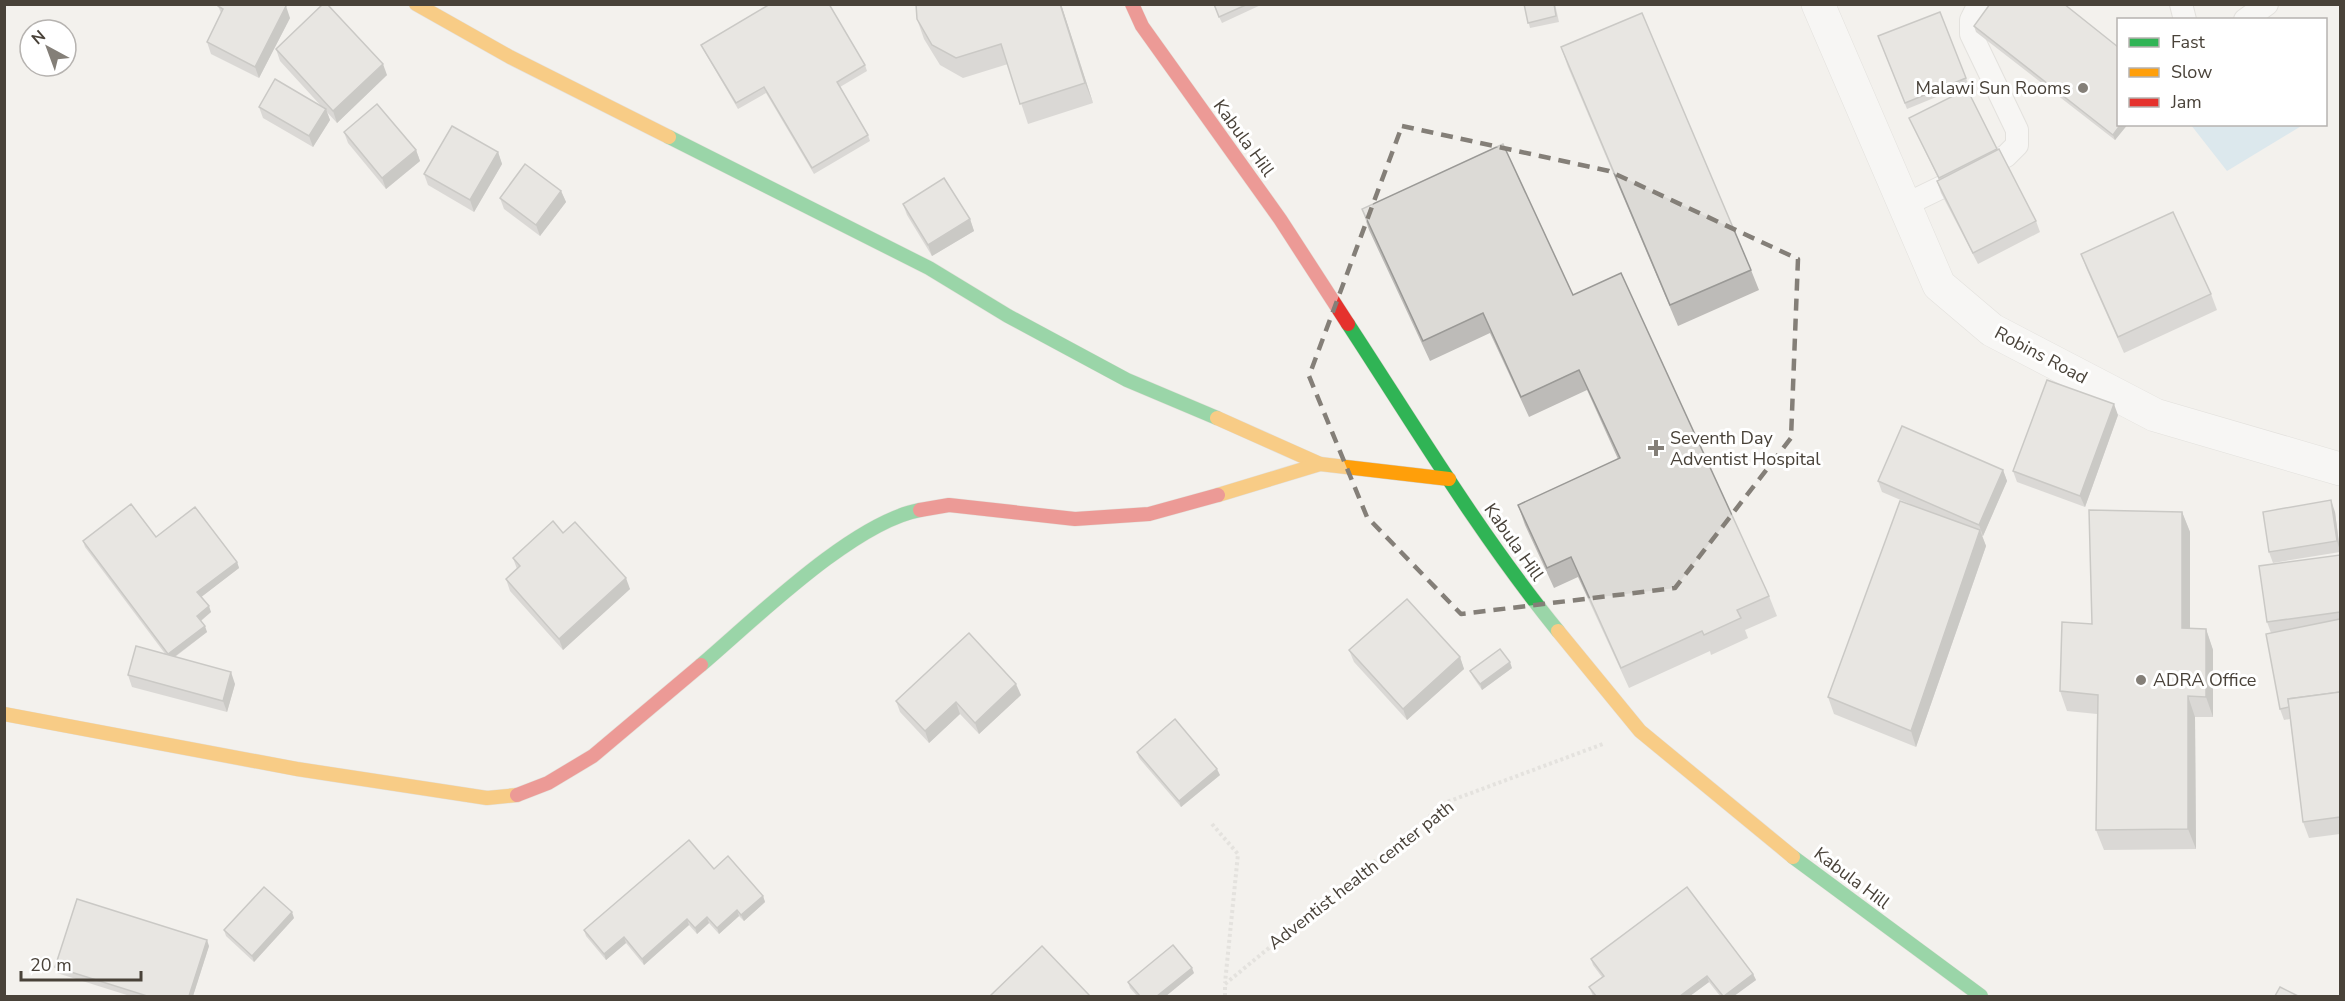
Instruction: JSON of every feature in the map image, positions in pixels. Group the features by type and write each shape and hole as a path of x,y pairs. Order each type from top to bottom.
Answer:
{"street":[{"path":"416,4 510,57 929,268 1008,316 1127,380 1162,393 1320,464 1449,479"},
{"name":"Kabula Hill","path":"1132,4 1142,26 1280,219 1449,479 1522,586 1640,731 1779,846 1981,996"},
{"name":"Robins Road","path":"1818,4 1939,285 1992,330 2155,415 2340,469"},
{"path":"4,714 297,769 487,798 513,796 548,783 593,756 815,568 868,531 903,513 949,505 1075,519 1149,514 1320,464"}],"lane":[{"path":"1905,205 2006,156 2017,145 2017,130 1971,34 1971,20 1979,4"},
{"path":"2248,18 2267,4"}],"path":[{"name":"Adventist health center path","path":"1225,984 1447,802 1640,731"},
{"path":"1212,825 1238,854 1225,996"}],"highlighted area":[{"path":"1402,126 1609,171 1798,259 1791,438 1675,588 1461,614 1367,517 1309,376"}],"water":[{"path":"2192,126 2301,126 2227,171"}],"building":[{"path":"219,4 283,4 286,6 255,67 207,42 223,9 218,6"},
{"path":"323,4 327,4 383,64 333,111 276,49"},
{"path":"770,4 829,4 865,65 837,82 868,135 812,168 764,87 736,103 701,45"},
{"path":"916,4 1060,4 1085,83 1020,104 1001,44 956,58 932,45 917,19"},
{"path":"1214,4 1248,4 1219,17"},
{"path":"1524,4 1554,4 1556,16 1528,23"},
{"name":"Malawi Sun Rooms","path":"1990,4 2064,4 2117,46 2117,126 2120,126 2113,135 1974,26"},
{"name":"Malawi Sun Rooms","path":"1940,12 1966,78 1905,103 1878,36"},
{"path":"1642,13 1751,270 1670,305 1561,47"},
{"path":"275,79 326,109 309,136 259,107"},
{"name":"Malawi Sun Rooms","path":"1967,89 1997,149 1939,178 1909,118"},
{"path":"377,104 416,150 382,178 344,132"},
{"path":"452,126 498,152 470,200 424,174"},
{"name":"Seventh Day Adventist Hospital","path":"1503,144 1573,295 1621,273 1769,596 1737,610 1741,618 1704,635 1702,631 1621,668 1571,557 1547,568 1518,505 1620,458 1579,370 1521,397 1483,313 1423,341 1362,209"},
{"path":"1999,149 2036,221 1973,253 1937,181"},
{"path":"525,164 561,191 536,225 500,198"},
{"path":"944,178 970,219 928,245 903,204"},
{"path":"2173,212 2211,294 2118,337 2081,254"},
{"path":"2047,380 2114,404 2080,496 2013,471"},
{"path":"1902,426 2003,470 1979,525 1878,481"},
{"path":"2331,500 2337,541 2269,552 2263,512"},
{"path":"1900,501 1980,530 1911,731 1828,697"},
{"path":"131,504 156,537 195,507 237,562 197,592 209,606 197,616 205,626 168,654 83,541"},
{"name":"ADRA Office","path":"2089,510 2182,512 2182,628 2206,629 2206,697 2188,696 2188,829 2096,830 2098,695 2060,691 2062,622 2092,624"},
{"path":"553,521 563,533 575,522 626,578 559,639 506,579 520,566 513,558"},
{"path":"2340,555 2340,612 2267,622 2259,566"},
{"path":"1407,599 1460,657 1403,709 1349,650"},
{"path":"2340,619 2340,692 2288,699 2289,707 2280,709 2266,634"},
{"path":"969,633 1016,684 975,723 956,702 925,731 896,701"},
{"path":"136,646 231,672 223,701 128,675"},
{"path":"1500,649 1510,662 1480,684 1470,671"},
{"path":"2340,692 2340,817 2303,822 2288,699"},
{"path":"1175,719 1217,769 1179,801 1137,752"},
{"path":"689,840 714,869 728,856 763,896 741,915 737,910 717,928 707,917 695,928 687,919 642,959 624,937 604,954 584,930"},
{"path":"264,887 292,912 252,956 224,930"},
{"path":"1687,887 1753,974 1724,996 1707,976 1680,996 1596,996 1589,987 1604,976 1591,959"},
{"path":"77,899 207,940 189,996 147,996 55,967"},
{"path":"1173,945 1192,968 1157,996 1140,996 1128,982"},
{"path":"1042,946 1090,996 990,996"},
{"path":"2280,987 2298,996 2275,996"}],"traffic: fast":[{"path":"669,137 929,268 1008,316 1127,380 1217,418"},
{"path":"1348,324 1475,519 1529,595 1558,631"},
{"path":"701,665 776,599 835,552 894,518 920,510"},
{"path":"1793,857 1981,996"}],"traffic: slow":[{"path":"416,4 510,57 669,137"},
{"path":"1217,418 1320,464"},
{"path":"1218,495 1320,464 1449,479"},
{"path":"1558,631 1640,731 1793,857"},
{"path":"4,714 297,769 487,798 517,795"}],"traffic: jam":[{"path":"1132,4 1142,26 1280,219 1348,324"},
{"path":"920,510 949,505 1075,519 1149,514 1218,495"},
{"path":"517,795 548,783 593,756 701,665"}],"place":[{"name":"Malawi Sun Rooms","path":"2083,88"},
{"name":"Seventh Day Adventist Hospital","path":"1656,448"},
{"name":"ADRA Office","path":"2141,680"}]}
